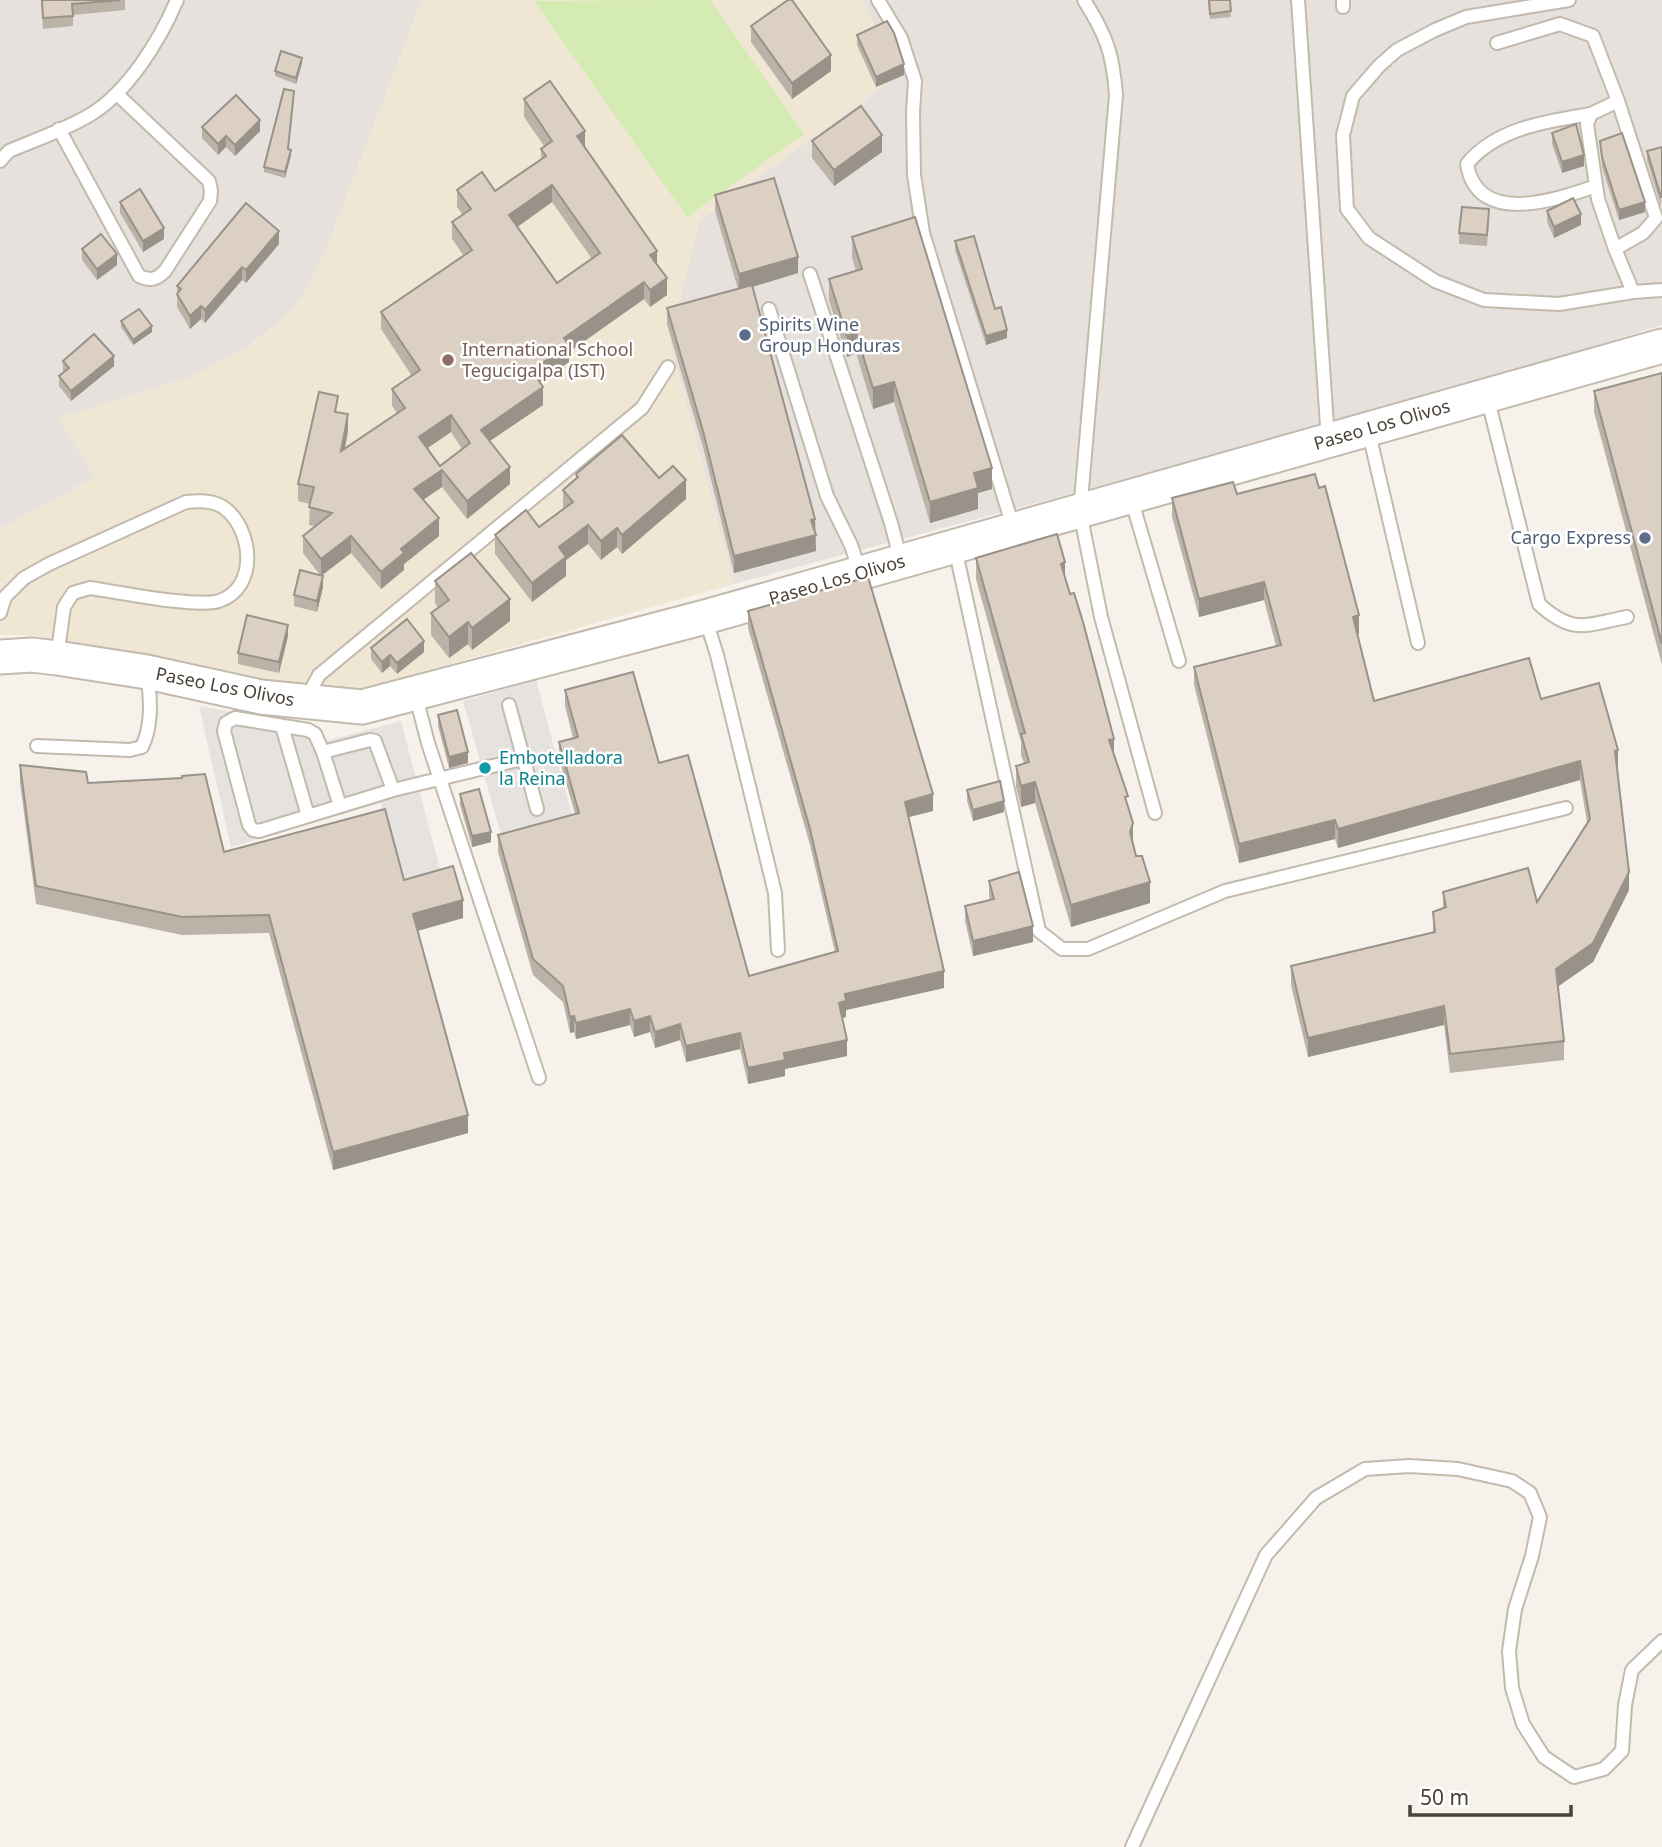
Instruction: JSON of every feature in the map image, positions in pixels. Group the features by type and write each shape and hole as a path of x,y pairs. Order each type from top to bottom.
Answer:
{"street":[{"name":"Paseo Los Olivos","path":"0,653 57,658 147,672 261,697 293,714 362,707 705,617 1662,346"}],"lane":[{"path":"0,161 9,151 89,115 117,94 164,28 177,0"},
{"path":"878,0 901,38 915,81 914,175 923,233 1014,531"},
{"path":"1084,0 1100,26 1114,62 1116,95 1080,512 1101,617 1155,813"},
{"path":"1298,0 1328,441"},
{"path":"1569,0 1466,18 1435,30 1397,50 1378,66 1353,96 1343,135 1347,209 1369,237 1380,245 1435,281 1484,300 1559,304 1662,290"},
{"path":"1497,43 1560,24 1593,36 1657,218 1643,233 1615,249"},
{"path":"59,129 139,276 148,280 157,278 165,271 209,201 209,181 117,94"},
{"path":"1597,186 1564,198 1513,205 1493,201 1475,189 1467,164 1477,152 1518,131 1541,122 1591,114 1618,101"},
{"path":"1591,114 1587,124 1598,199 1633,292"},
{"path":"810,274 891,523 901,562"},
{"path":"769,309 827,496 851,545 860,572"},
{"path":"308,816 293,714 320,675 642,408 668,367"},
{"path":"1486,396 1539,604 1554,617 1575,626 1627,617"},
{"path":"1368,429 1418,643"},
{"path":"1131,498 1179,662"},
{"path":"0,613 5,597 24,578 48,564 186,502 205,501 223,507 244,537 248,556 246,572 236,591 220,600 201,603 90,587 73,593 64,607 57,658"},
{"path":"955,547 1039,931 1062,949 1088,949 1225,891 1566,808"},
{"path":"705,617 717,655 775,893 778,950"},
{"path":"37,746 130,750 142,747 148,735 147,672"},
{"path":"415,693 428,743 539,1078"},
{"path":"509,705 537,809"},
{"path":"293,714 315,734 340,806"},
{"path":"293,714 235,718 226,723 224,731 249,825 253,830 260,831 393,790 522,759"},
{"path":"323,752 375,741 393,790"},
{"path":"1132,1847 1266,1555 1316,1498 1365,1469 1409,1466 1458,1469 1512,1481 1530,1493 1541,1517 1515,1609 1509,1651 1511,1688 1523,1724 1544,1757 1574,1777 1604,1769 1622,1751 1625,1705 1632,1670 1662,1641"}],"shaded area":[{"path":"0,0 421,2 331,237 308,287 291,312 251,344 192,377 59,418 95,477 0,529"},
{"name":"International School Tegucigalpa (IST)","path":"418,0 861,0 901,73 700,220 670,342 734,584 341,695 82,643 0,635 0,529 95,477 59,418 192,377 251,344 291,312 308,287 331,237 421,2"},
{"path":"861,0 1662,0 1662,325 1554,359 1137,476 734,584 670,342 700,220 901,73"},
{"path":"536,680 572,815 502,838 463,701"},
{"path":"199,706 319,728 325,741 401,721 440,869 402,882 381,803 231,847"}],"green space":[{"path":"710,0 804,134 687,217 534,1"}],"building":[{"path":"42,0 120,0 72,4 73,16 43,18"},
{"path":"788,0 792,0 831,55 792,83 751,26"},
{"path":"1209,0 1230,0 1231,11 1210,14"},
{"path":"887,21 904,64 876,77 857,35"},
{"path":"281,51 302,58 296,78 275,71"},
{"path":"550,81 585,131 577,136 657,251 650,255 667,278 650,290 644,282 564,338 569,345 532,370 543,387 481,430 510,467 467,501 442,470 414,489 439,518 401,549 404,553 381,572 351,536 321,559 303,536 332,513 309,507 314,487 298,484 319,392 338,396 335,412 348,414 341,451 405,408 392,389 420,370 381,312 472,250 452,222 471,209 457,190 482,172 495,191 546,156 541,149 552,141 524,99","holes":["552,185 600,253 557,283 509,215","451,415 470,443 440,466 419,437"]},
{"path":"284,89 294,91 288,149 291,150 285,172 264,167"},
{"path":"236,95 260,120 235,145 226,136 218,144 202,127"},
{"path":"861,106 882,135 834,170 812,141"},
{"path":"1576,124 1584,155 1562,162 1552,133"},
{"path":"1622,133 1645,202 1619,210 1602,157 1600,141"},
{"path":"1662,147 1662,197 1661,197 1647,151"},
{"path":"774,178 798,257 739,274 715,195"},
{"path":"140,189 164,228 143,241 120,202"},
{"path":"1573,198 1581,214 1554,227 1547,211"},
{"path":"246,203 279,231 246,270 242,267 205,310 201,306 190,316 177,294 181,289 177,286"},
{"path":"1462,207 1489,209 1487,235 1459,233"},
{"path":"915,217 992,468 974,473 978,488 930,502 894,382 873,388 856,333 847,336 829,279 862,269 852,237"},
{"path":"101,234 117,254 97,269 82,249"},
{"path":"974,236 995,309 1001,307 1007,330 986,336 955,241"},
{"path":"752,285 815,519 811,520 816,535 734,556 703,431 667,308"},
{"path":"139,309 152,326 133,340 121,321"},
{"path":"94,334 114,356 71,391 59,376 69,368 63,361"},
{"name":"Cargo Express","path":"1662,373 1662,644 1594,391"},
{"path":"622,435 659,478 673,466 686,480 622,535 617,528 601,541 588,525 559,547 566,557 532,583 495,535 526,510 539,527 573,502 563,490 578,477 576,474"},
{"path":"1315,474 1319,488 1325,486 1359,615 1353,617 1374,701 1529,658 1541,699 1599,683 1618,750 1615,751 1629,872 1593,943 1556,969 1564,1041 1450,1054 1444,1006 1308,1038 1291,966 1435,932 1433,912 1446,907 1443,892 1528,868 1537,902 1590,819 1580,761 1338,829 1335,820 1239,844 1194,667 1281,645 1264,582 1199,599 1172,498 1233,482 1237,494"},
{"path":"1057,534 1065,562 1061,564 1070,594 1074,593 1083,622 1114,739 1109,740 1128,796 1125,797 1133,823 1130,832 1136,856 1142,856 1150,882 1071,905 1035,782 1021,786 1016,766 1029,762 1021,734 1025,733 976,558"},
{"path":"471,553 510,599 472,628 468,622 449,637 431,613 449,600 435,581"},
{"path":"300,570 323,576 317,601 294,595"},
{"path":"868,577 933,794 905,802 944,971 845,994 846,1001 839,1003 847,1040 784,1053 785,1060 748,1068 740,1033 686,1046 680,1024 655,1032 650,1016 634,1021 630,1009 576,1023 574,1016 570,1017 563,986 533,959 498,835 579,813 559,742 578,737 565,690 633,672 659,763 688,755 749,976 838,951 810,829 748,611"},
{"path":"247,615 288,625 279,662 238,653"},
{"path":"407,619 424,641 397,663 390,655 382,662 371,648"},
{"path":"457,710 468,752 449,757 438,715"},
{"path":"20,765 86,772 88,783 182,778 205,774 224,852 385,809 404,880 453,866 463,900 413,914 468,1115 333,1152 269,915 182,917 36,886"},
{"path":"1000,781 1004,801 973,810 967,790"},
{"path":"479,789 491,832 472,836 460,794"},
{"path":"1019,872 1033,926 973,941 965,906 994,899 989,881"}],"place":[{"name":"Spirits Wine Group Honduras","path":"745,335"},
{"name":"International School Tegucigalpa (IST)","path":"448,360"},
{"name":"Cargo Express","path":"1645,538"},
{"name":"Embotelladora la Reina","path":"485,768"}]}
